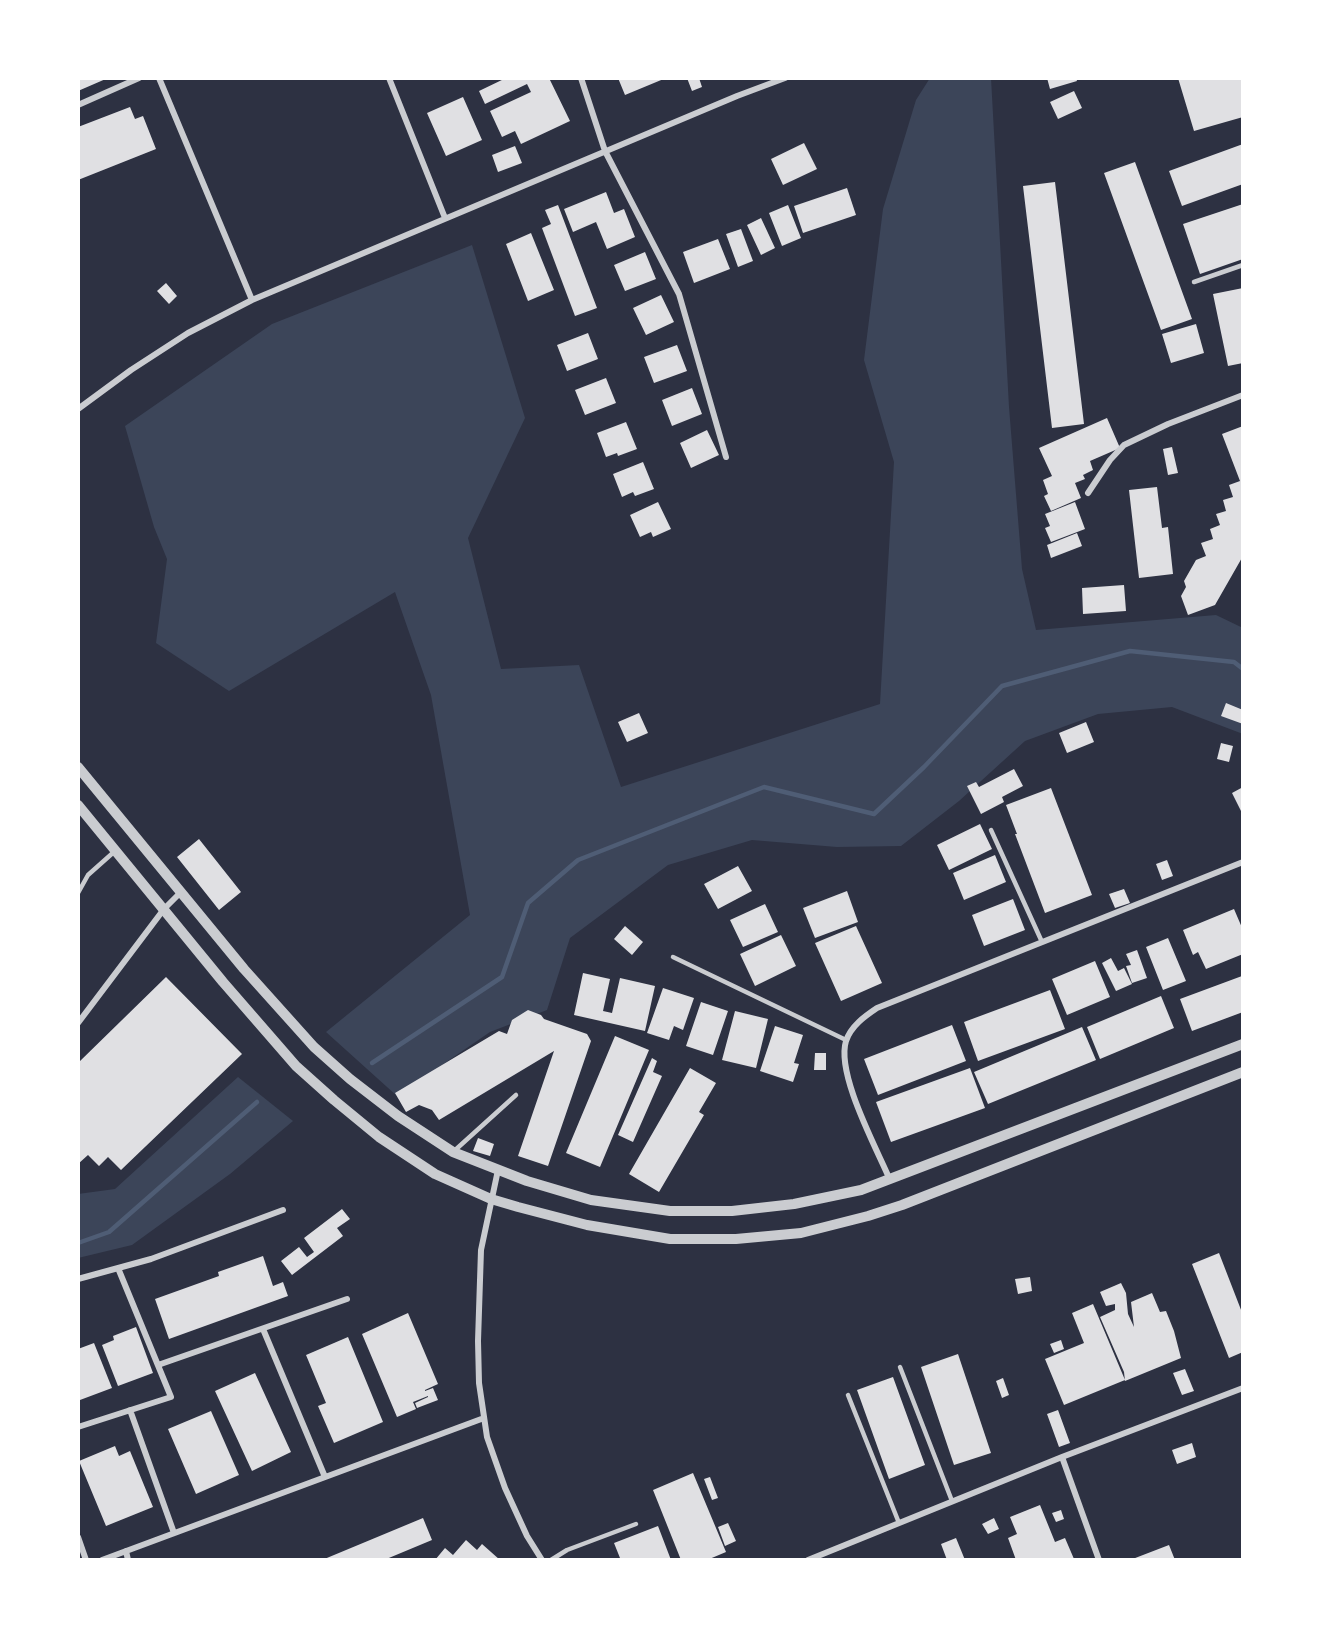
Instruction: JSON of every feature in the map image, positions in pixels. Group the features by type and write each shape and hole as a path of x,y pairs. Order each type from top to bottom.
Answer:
{"street":[{"path":"78,105 140,78"},
{"path":"159,78 252,300"},
{"path":"389,78 445,218"},
{"path":"581,78 605,151 679,294 726,457"},
{"path":"78,409 188,333 252,300 784,78"},
{"path":"1088,493 1110,460 1124,445 1168,424 1243,395"},
{"path":"78,767 244,969 314,1047 350,1079 398,1116 453,1152 527,1181 591,1200 670,1211 732,1211 794,1204 861,1190 1243,1044"},
{"path":"78,805 223,982 288,1057 334,1101 379,1137 435,1174 491,1199 587,1225 670,1239 736,1239 801,1233 868,1216 902,1204 1243,1072"},
{"path":"890,1180 847,1081 844,1062 846,1040 860,1020 877,1008 1243,862"},
{"path":"78,1023 164,909 181,892"},
{"path":"498,1170 481,1250 479,1383 487,1437 505,1488 527,1536 542,1560"},
{"path":"78,1279 151,1259 283,1210"},
{"path":"78,1427 171,1397 118,1268"},
{"path":"158,1365 348,1299"},
{"path":"263,1329 325,1477"},
{"path":"808,1560 1062,1457 1243,1388"},
{"path":"130,1410 174,1533"},
{"path":"102,1560 484,1418"},
{"path":"1062,1457 1099,1560"},
{"path":"78,1538 86,1560"},
{"path":"126,1551 128,1560"}],"lane":[{"path":"1194,282 1243,266"},
{"path":"991,830 1042,942"},
{"path":"78,893 88,875 116,850"},
{"path":"673,957 846,1040"},
{"path":"453,1152 516,1095"},
{"path":"900,1367 952,1502"},
{"path":"848,1395 899,1523"},
{"path":"551,1560 567,1550 636,1524"}],"shaded area":[{"path":"930,78 991,78 1009,407 1022,569 1036,630 1216,615 1243,628 1243,734 1172,707 1098,714 1025,741 959,801 901,846 837,847 752,840 668,865 570,938 547,1010 490,1032 397,1096 326,1032 470,915 431,695 395,592 229,691 156,643 167,559 154,527 125,426 272,324 472,245 525,418 468,538 501,669 579,665 621,787 880,704 894,462 864,360 883,209 916,100"},
{"path":"238,1077 293,1121 230,1174 132,1245 78,1258 78,1194 115,1189"}],"building":[{"path":"78,78 108,78 78,91"},
{"path":"506,78 549,78 570,121 521,144 515,131 502,137 490,111 531,92 527,84 485,104 479,91"},
{"path":"618,78 666,78 625,95"},
{"path":"687,78 699,78 702,87 692,91"},
{"path":"1047,78 1076,78 1077,81 1050,89"},
{"path":"1178,78 1243,78 1243,117 1194,131"},
{"path":"1074,91 1082,108 1058,119 1050,102"},
{"path":"463,97 482,140 446,156 427,113"},
{"path":"130,107 135,119 143,116 156,149 78,180 78,127"},
{"path":"804,143 817,169 783,185 771,159"},
{"path":"1243,144 1243,184 1182,206 1169,171"},
{"path":"515,146 522,163 498,172 492,155"},
{"path":"1135,162 1192,319 1161,330 1104,173"},
{"path":"1055,182 1084,424 1052,428 1023,186"},
{"path":"847,188 856,215 803,233 794,206"},
{"path":"606,192 614,213 624,209 635,237 607,249 596,222 573,232 564,209"},
{"path":"1243,204 1243,259 1200,274 1183,224"},
{"path":"558,205 597,308 575,316 542,228 551,224 545,210"},
{"path":"788,205 801,238 782,246 769,213"},
{"path":"761,218 775,248 761,255 747,225"},
{"path":"741,229 753,261 738,267 726,234"},
{"path":"531,233 554,290 528,301 506,244"},
{"path":"718,239 730,269 694,283 683,252"},
{"path":"645,252 656,279 625,291 614,265"},
{"path":"166,283 177,296 169,304 157,291"},
{"path":"1243,288 1243,363 1228,366 1213,294"},
{"path":"661,295 674,322 646,335 633,308"},
{"path":"1196,324 1204,353 1171,363 1162,334"},
{"path":"588,333 598,359 567,371 557,345"},
{"path":"677,345 687,371 654,383 644,357"},
{"path":"606,378 616,403 585,415 575,390"},
{"path":"692,388 702,414 672,426 662,400"},
{"path":"1107,418 1120,448 1090,461 1093,470 1083,475 1085,479 1075,483 1081,498 1051,511 1044,496 1048,494 1043,480 1052,476 1039,448"},
{"path":"626,422 637,449 618,456 617,453 606,457 597,433"},
{"path":"1243,426 1243,556 1215,605 1188,615 1181,596 1186,587 1184,581 1196,560 1206,556 1201,543 1213,539 1210,529 1220,525 1216,514 1226,511 1223,500 1233,497 1229,485 1240,481 1222,434"},
{"path":"707,430 719,455 691,468 680,443"},
{"path":"1172,447 1178,473 1168,475 1163,449"},
{"path":"643,462 654,489 635,496 633,492 622,497 613,474"},
{"path":"1157,487 1162,528 1168,527 1173,574 1139,578 1129,490"},
{"path":"658,502 671,529 653,537 651,532 640,537 630,515"},
{"path":"1075,502 1085,529 1051,542 1045,528 1050,526 1045,514"},
{"path":"1077,533 1082,546 1051,558 1047,545"},
{"path":"1124,585 1126,611 1083,614 1082,588"},
{"path":"1226,703 1243,710 1243,724 1221,716"},
{"path":"639,713 648,733 627,742 618,722"},
{"path":"1086,722 1094,742 1067,753 1059,733"},
{"path":"1221,743 1233,746 1229,762 1217,759"},
{"path":"1014,769 1023,786 1002,797 1004,802 981,814 967,786 976,782 979,787"},
{"path":"1243,787 1243,815 1232,793"},
{"path":"1051,788 1092,895 1045,913 1006,805"},
{"path":"980,824 992,849 949,870 937,845"},
{"path":"199,839 241,892 219,910 177,857"},
{"path":"995,855 1006,882 964,900 953,873"},
{"path":"1167,860 1173,876 1162,880 1156,864"},
{"path":"738,866 752,891 718,909 704,884"},
{"path":"1124,889 1130,903 1115,908 1109,894"},
{"path":"847,891 858,922 815,938 803,908"},
{"path":"1013,899 1025,930 984,946 972,915"},
{"path":"765,904 778,932 743,947 730,920"},
{"path":"1234,909 1243,930 1243,954 1206,969 1198,952 1193,955 1183,930"},
{"path":"625,926 643,942 632,955 614,939"},
{"path":"856,926 882,983 841,1001 815,943"},
{"path":"781,935 796,966 755,986 740,954"},
{"path":"1168,938 1186,981 1163,990 1146,947"},
{"path":"1137,950 1147,978 1132,983 1126,966 1131,965 1126,954"},
{"path":"1111,958 1118,971 1124,968 1132,984 1116,991 1102,963"},
{"path":"1095,961 1110,997 1067,1015 1052,979"},
{"path":"583,973 610,979 603,1011 612,1013 620,978 655,986 645,1031 574,1015"},
{"path":"1242,976 1243,1012 1192,1031 1180,999"},
{"path":"166,977 242,1054 121,1170 108,1157 99,1166 88,1155 78,1164 78,1063"},
{"path":"663,988 694,998 683,1030 674,1026 669,1040 647,1033"},
{"path":"1050,990 1065,1029 978,1061 964,1022"},
{"path":"1161,996 1174,1028 1100,1059 1087,1027"},
{"path":"701,1002 728,1011 713,1055 686,1046"},
{"path":"528,1010 541,1015 544,1019 587,1034 591,1041 548,1166 518,1156 554,1051 439,1120 432,1110 419,1105 406,1112 395,1093 499,1031 507,1034 512,1020"},
{"path":"735,1011 768,1019 756,1068 722,1060"},
{"path":"952,1025 966,1061 878,1095 864,1059"},
{"path":"775,1026 803,1035 794,1063 799,1064 793,1082 760,1071"},
{"path":"1082,1027 1096,1060 988,1104 974,1072"},
{"path":"615,1036 649,1050 600,1167 566,1153"},
{"path":"815,1053 826,1053 826,1070 814,1070"},
{"path":"652,1058 657,1061 653,1072 662,1076 633,1142 618,1135"},
{"path":"690,1068 716,1083 699,1112 704,1115 659,1192 629,1174"},
{"path":"970,1068 985,1108 891,1142 876,1102"},
{"path":"478,1138 494,1144 490,1156 473,1151"},
{"path":"342,1209 350,1219 337,1228 343,1236 292,1275 281,1261 299,1247 307,1257 314,1252 304,1238"},
{"path":"1219,1253 1243,1315 1243,1352 1229,1358 1192,1264"},
{"path":"263,1256 273,1286 283,1282 288,1296 169,1339 155,1299 219,1276 218,1272"},
{"path":"1030,1277 1032,1291 1018,1294 1015,1279"},
{"path":"1121,1283 1126,1293 1128,1314 1134,1327 1131,1302 1152,1293 1160,1312 1166,1311 1181,1358 1125,1381 1124,1372 1100,1317 1115,1310 1115,1304 1106,1306 1100,1292"},
{"path":"1093,1304 1125,1380 1064,1405 1045,1359 1084,1343 1072,1313"},
{"path":"408,1313 438,1384 425,1391 433,1388 438,1400 417,1408 415,1403 428,1396 413,1402 416,1409 397,1417 362,1334"},
{"path":"136,1327 153,1373 118,1386 102,1345 114,1340 113,1336"},
{"path":"348,1337 383,1422 334,1443 318,1406 326,1403 306,1355"},
{"path":"1061,1340 1064,1349 1054,1353 1050,1344"},
{"path":"94,1343 112,1388 80,1400 78,1395 78,1349"},
{"path":"958,1354 991,1453 954,1465 921,1367"},
{"path":"1185,1369 1194,1391 1182,1395 1173,1373"},
{"path":"255,1373 291,1452 252,1471 215,1391"},
{"path":"893,1377 925,1465 889,1479 857,1390"},
{"path":"1003,1378 1009,1395 1002,1398 996,1381"},
{"path":"1058,1410 1070,1443 1059,1447 1047,1414"},
{"path":"211,1411 239,1475 196,1494 168,1429"},
{"path":"1192,1443 1196,1457 1177,1464 1172,1450"},
{"path":"115,1446 119,1456 130,1451 153,1507 106,1526 79,1461"},
{"path":"693,1473 726,1552 707,1560 681,1560 653,1490"},
{"path":"710,1477 718,1498 712,1500 704,1479"},
{"path":"1040,1505 1055,1542 1065,1538 1074,1559 1016,1560 1008,1538 1017,1534 1010,1517"},
{"path":"1061,1510 1064,1519 1056,1522 1052,1513"},
{"path":"423,1518 432,1540 384,1560 322,1560"},
{"path":"994,1518 999,1529 988,1534 982,1524"},
{"path":"728,1523 736,1541 725,1546 718,1527"},
{"path":"658,1526 671,1560 614,1560 620,1558 614,1543"},
{"path":"956,1538 965,1560 947,1560 941,1544"},
{"path":"466,1540 477,1550 482,1544 500,1560 435,1560 445,1548 453,1555"},
{"path":"1169,1545 1175,1560 1130,1560"}],"waterway":[{"path":"372,1063 502,977 528,903 578,860 764,787 874,814 924,767 1002,686 1130,651 1234,662 1243,669"},
{"path":"78,1243 109,1232 257,1102"}]}
